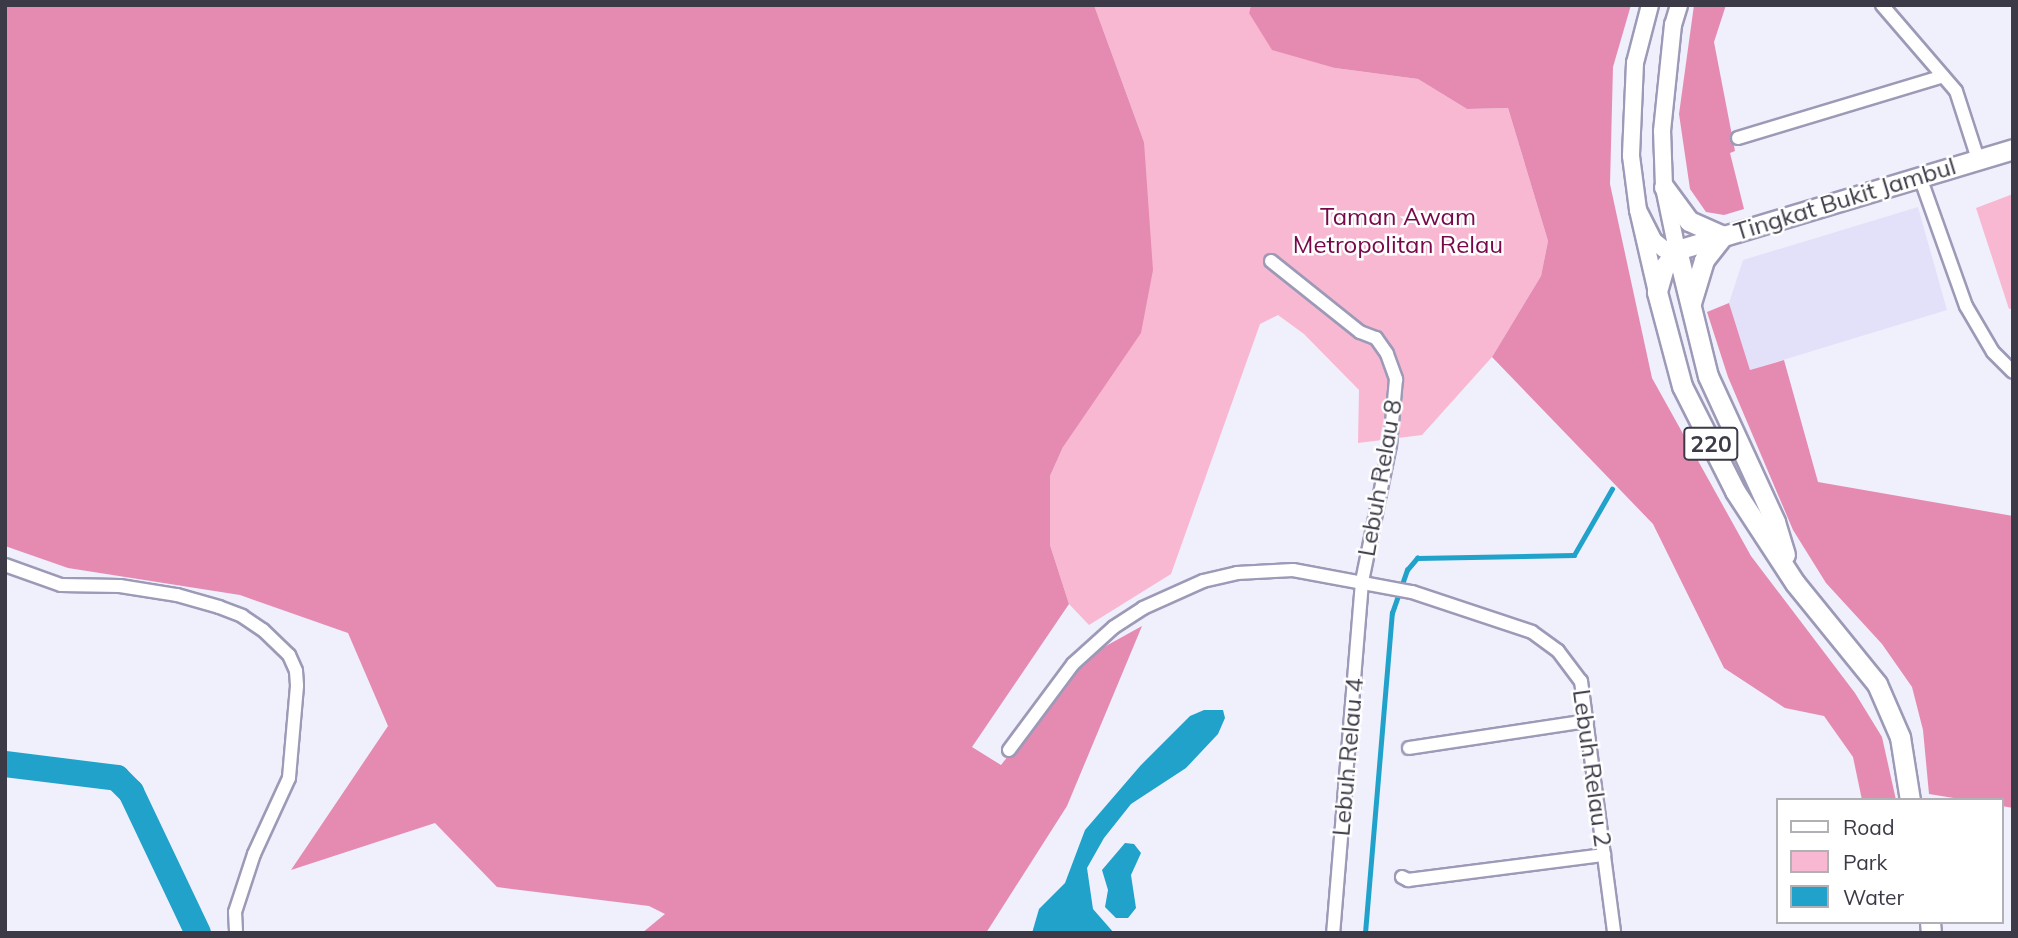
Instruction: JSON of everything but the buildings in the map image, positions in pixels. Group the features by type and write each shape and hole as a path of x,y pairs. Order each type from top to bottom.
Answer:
{"main road":[{"name":"220","path":"1650,5 1636,63 1632,96 1631,156 1638,210 1682,386 1735,491 1795,583 1877,684 1900,737 1910,798"},
{"name":"220","path":"1679,5 1673,25 1662,131 1664,187 1689,311 1708,376 1774,522 1795,583"},
{"name":"Tingkat Bukit Jambul","path":"1677,250 2013,149"},
{"path":"1664,187 1689,221 1723,236 1704,260 1689,311"},
{"path":"1638,210 1654,240 1664,248 1677,250 1664,267 1657,292"}],"street":[{"path":"1882,5 1943,76 1963,104 1978,159"},
{"path":"1738,138 1943,76"},
{"path":"1920,177 1966,306 1993,352 2013,372"},
{"name":"Lebuh Relau 8","path":"1009,750 1073,664 1114,627 1143,608 1203,580 1237,573 1293,570 1362,582 1390,445 1396,380 1387,354 1376,338 1360,332 1271,261"},
{"path":"5,565 61,585 120,586 177,595 219,607 242,615 263,630 289,655 296,671 297,686 289,778 254,854 235,912 236,933"},
{"name":"Lebuh Relau 2","path":"1362,582 1412,592 1532,632 1558,651 1581,681 1614,933"},
{"name":"Lebuh Relau 4","path":"1333,933 1362,582"},
{"path":"1409,748 1587,721"},
{"path":"1402,877 1408,880 1605,855"}],"shaded area":[{"path":"5,5 1094,5 1144,142 1153,270 1141,333 1063,447 1050,476 1050,545 1069,604 972,747 1001,765 1086,657 1142,626 1067,806 986,933 642,933 665,914 649,906 497,887 435,823 291,870 388,726 348,633 240,595 68,568 5,546"},
{"path":"1251,5 1631,5 1613,67 1610,184 1652,378 1751,556 1855,693 1882,737 1896,798 1862,798 1853,757 1824,716 1785,708 1724,668 1653,524 1492,357 1541,276 1548,241 1508,108 1467,109 1418,79 1335,68 1272,50 1249,13"},
{"path":"1694,5 1726,5 1714,42 1735,151 1730,153 1744,209 1724,215 1706,212 1690,189 1679,114"},
{"path":"1918,207 1947,310 1750,370 1729,303 1743,260"},
{"path":"1729,303 1750,370 1784,360 1818,482 2013,516 2013,808 2004,806 2004,798 1954,798 1929,794 1923,730 1912,687 1882,644 1826,583 1793,530 1728,377 1707,312"}],"green space":[{"name":"Taman Awam Metropolitan Relau","path":"1094,5 1251,5 1249,13 1335,68 1418,79 1467,109 1508,108 1548,241 1541,276 1492,357 1422,435 1358,443 1359,390 1304,334 1278,315 1260,324 1171,574 1089,625 1069,604 1050,545 1050,476 1063,447 1144,142"},
{"path":"2013,194 2013,308 2009,309 1976,208"}],"water":[{"path":"1204,710 1223,710 1225,718 1218,734 1186,768 1131,804 1104,838 1087,868 1093,909 1114,933 1032,933 1039,909 1065,883 1085,830 1141,765 1190,716"},
{"path":"1125,843 1134,844 1141,853 1131,875 1136,908 1128,918 1116,918 1105,907 1108,890 1102,870"}],"waterway":[{"path":"1365,933 1392,613 1407,570 1417,558 1574,555 1612,489"},
{"path":"5,764 117,778 131,792 198,933"}]}
